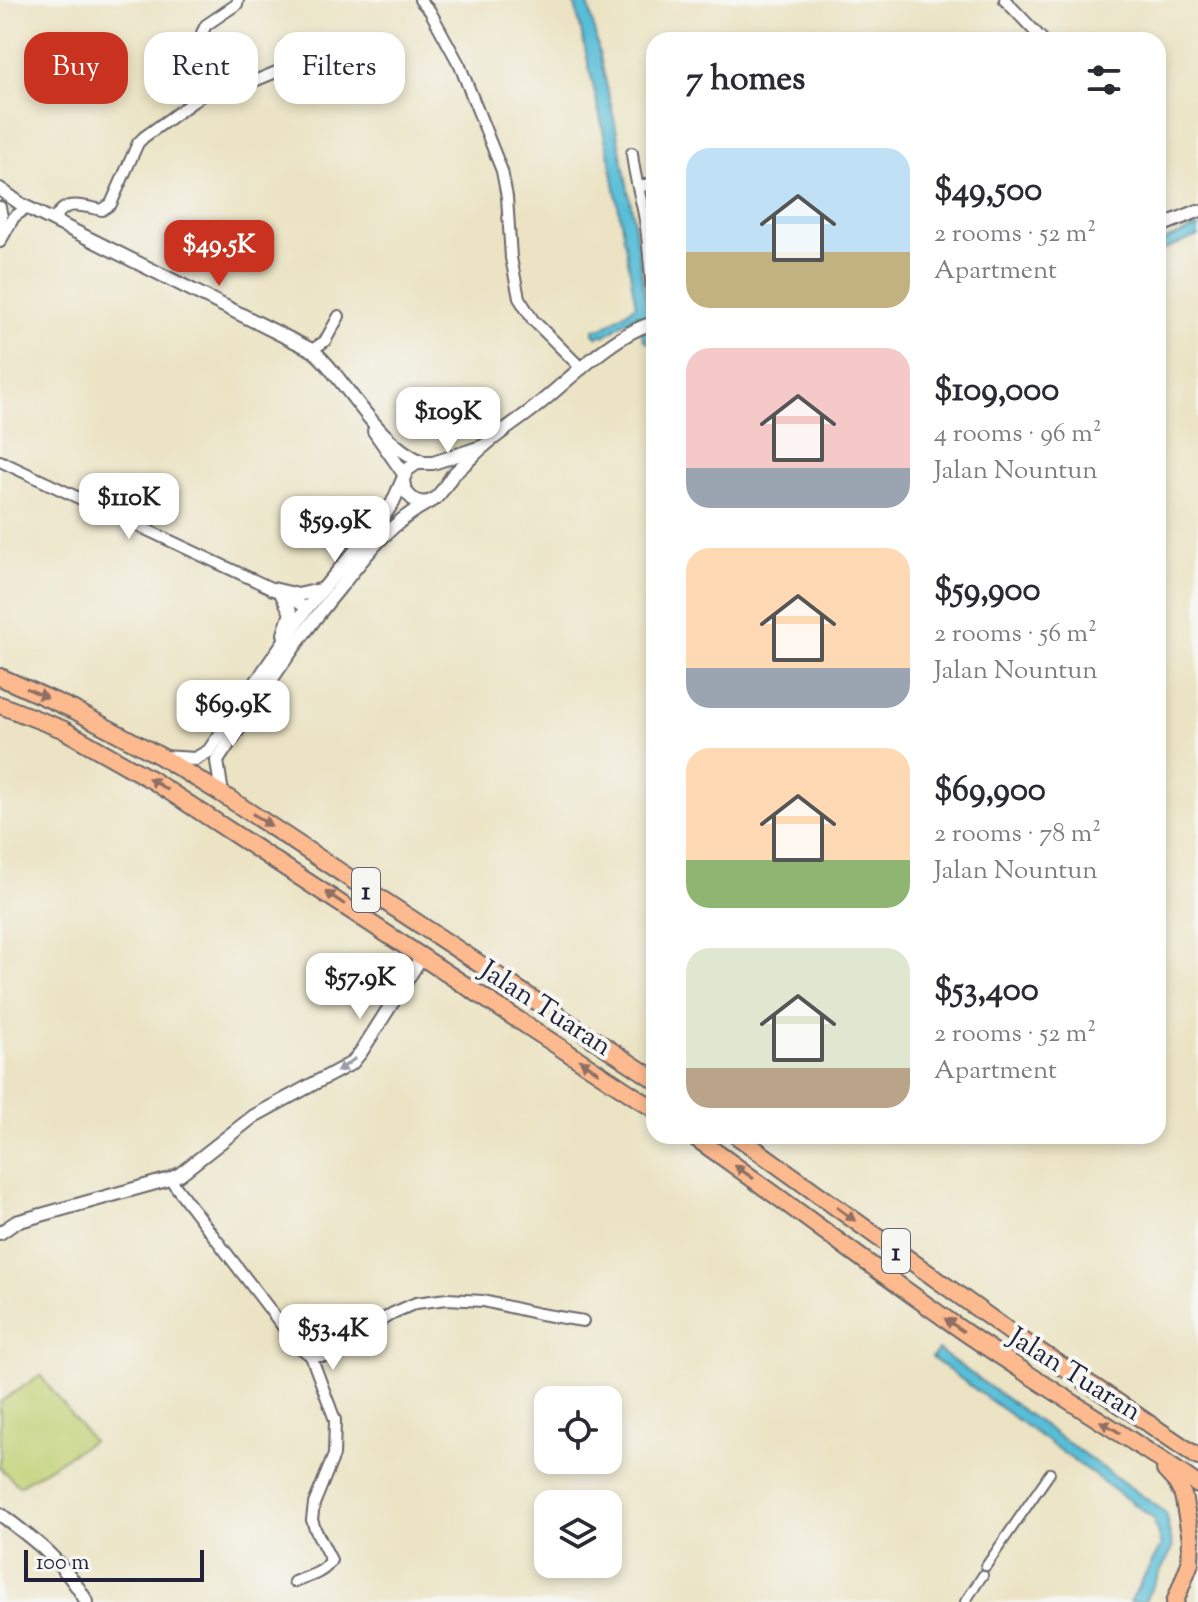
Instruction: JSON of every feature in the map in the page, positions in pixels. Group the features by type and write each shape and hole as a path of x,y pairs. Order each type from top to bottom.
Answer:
{"main road":[{"name":"Jalan Tuaran","path":"0,677 74,710 160,756 222,794 646,1074"},
{"name":"Jalan Tuaran","path":"0,705 62,729 152,780 646,1104"},
{"name":"Jalan Tuaran","path":"704,1144 968,1335 1198,1485"},
{"name":"Jalan Tuaran","path":"748,1144 1006,1329 1197,1455"},
{"path":"1144,1447 1176,1482 1183,1495 1192,1552 1177,1602"}],"street":[{"path":"202,32 206,25 237,4 238,0"},
{"path":"420,0 430,11 460,66 502,171 511,258 519,298 533,320 582,369"},
{"path":"1005,0 1035,32"},
{"path":"54,221 66,206 106,209 138,143 190,104"},
{"path":"632,153 646,225"},
{"path":"639,188 646,185"},
{"path":"0,189 22,205 312,350 325,361 373,423 409,456 431,464 440,472 442,490"},
{"path":"0,200 310,355 370,425 404,477 406,493 410,498 429,502"},
{"path":"0,207 0,229"},
{"path":"1166,224 1198,211"},
{"path":"0,242 14,217 21,212"},
{"path":"312,350 325,341 339,316"},
{"path":"222,794 217,761 304,631 375,545 398,520 439,495 451,477 484,446 603,351 646,326"},
{"path":"160,756 195,759 209,751 320,590 382,519 412,466 433,463 484,446"},
{"path":"0,461 307,608 313,606 375,545"},
{"path":"277,592 298,595 320,590"},
{"path":"277,592 291,613 277,652"},
{"path":"0,1233 16,1222 170,1179 254,1116 352,1063 422,956"},
{"path":"170,1179 297,1345 311,1356 335,1420 334,1455 314,1504 312,1520 331,1560 324,1570 294,1582"},
{"path":"311,1356 325,1356 393,1313 416,1303 447,1299 483,1301 583,1321"},
{"path":"965,1602 1050,1473"},
{"path":"0,1514 33,1538 67,1570 87,1602"},
{"path":"1177,1602 1198,1567"}],"green space":[{"path":"40,1375 92,1441 19,1486 0,1468 0,1402"}],"water":[{"path":"571,0 585,0 589,7 616,128 646,303 646,341 637,314 604,336 598,337 594,333 594,329 603,328 636,305 611,166 576,8"},
{"path":"1198,227 1198,236 1166,249 1166,240"},
{"path":"938,1350 1165,1512 1173,1548 1144,1602 1130,1602 1161,1546 1153,1518 932,1358"}]}
